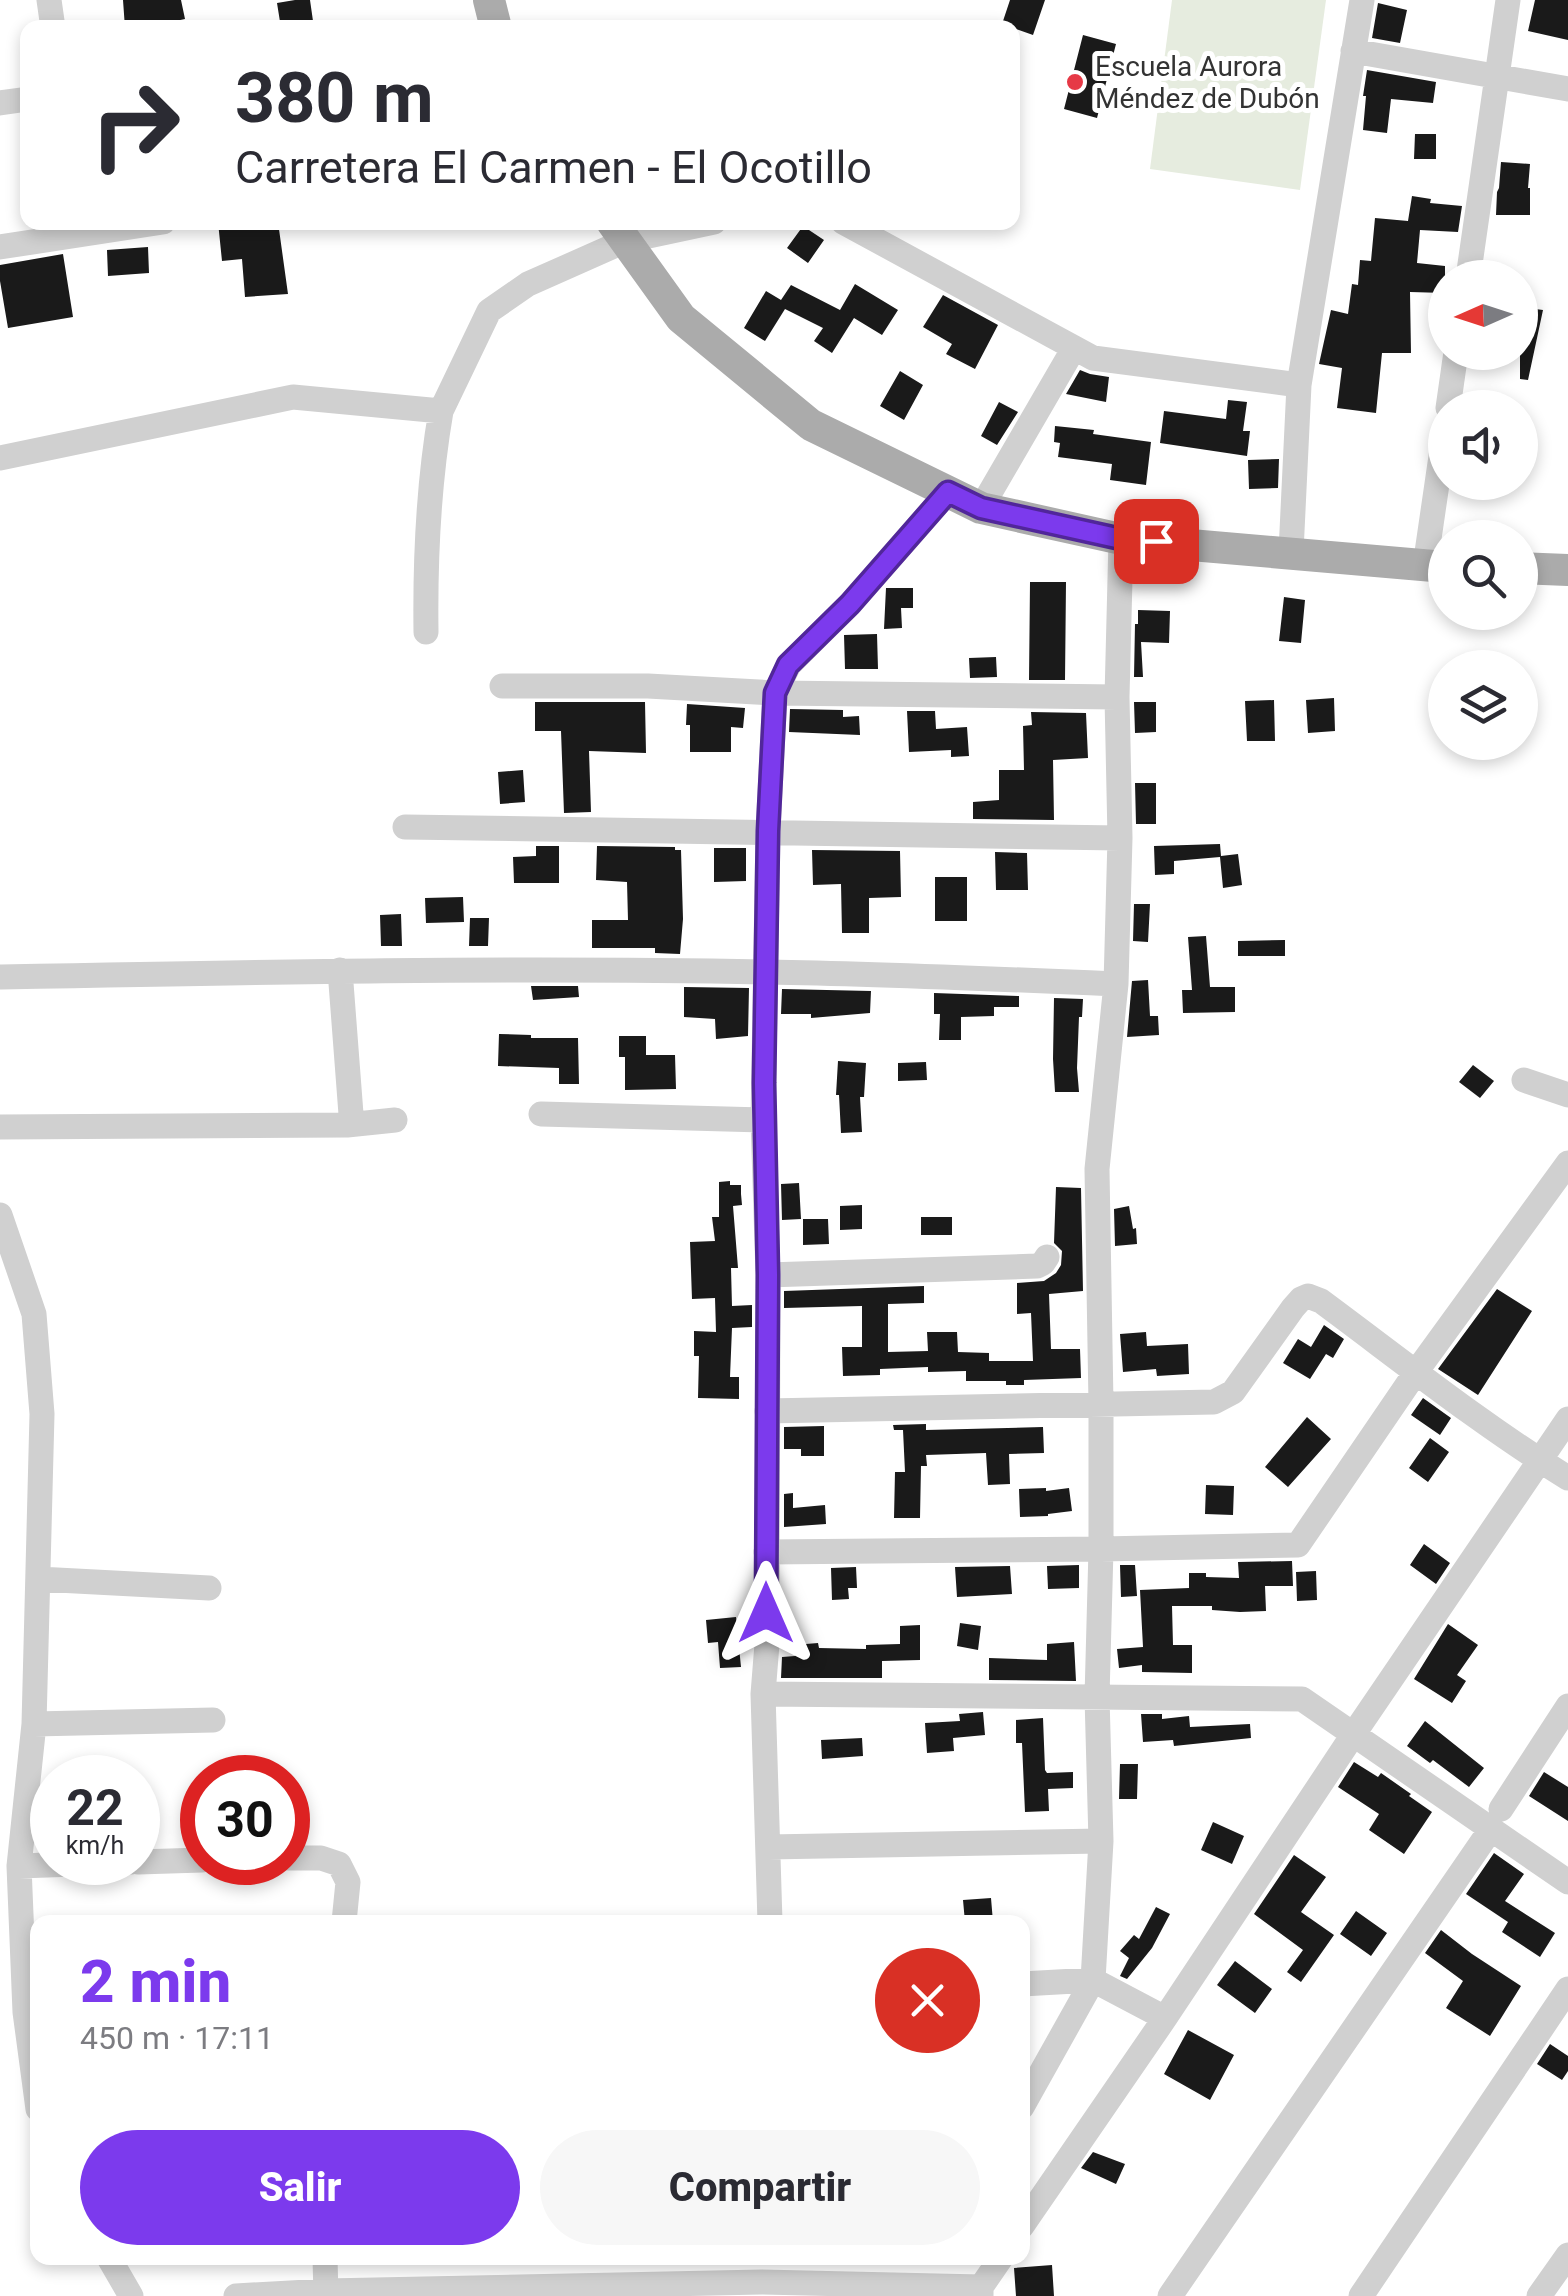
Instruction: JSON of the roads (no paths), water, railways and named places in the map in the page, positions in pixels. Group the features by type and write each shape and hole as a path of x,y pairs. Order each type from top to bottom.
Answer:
{"main road":[{"path":"619,232 681,318 811,425 981,508 1121,539 1428,565"},
{"path":"1538,569 1568,570"}],"street":[{"path":"1291,552 1300,386 1362,0"},
{"path":"1471,260 1508,0"},
{"path":"1353,51 1568,89"},
{"path":"0,247 74,230"},
{"path":"858,230 1093,358 1300,386"},
{"path":"426,632 425,560 431,467 441,412 490,311 528,284 619,232"},
{"path":"981,508 1074,348"},
{"path":"0,458 293,396 441,412"},
{"path":"770,1915 764,1694 768,1275 763,1120 768,831 775,693 788,665 850,604 948,492"},
{"path":"1030,2093 1093,1980 1100,1841 1102,1549 1097,1170 1116,984 1121,539"},
{"path":"502,686 1117,697"},
{"path":"406,827 1120,838"},
{"path":"0,976 340,970 765,972 1116,984"},
{"path":"340,970 351,1114 347,1125"},
{"path":"1524,1080 1568,1094"},
{"path":"541,1114 763,1120"},
{"path":"0,1127 347,1125 395,1120"},
{"path":"766,1552 1298,1544 1568,1162"},
{"path":"0,1215 34,1314 42,1414 34,1724 19,1866 30,2000"},
{"path":"768,1275 1037,1266 1047,1257"},
{"path":"768,1410 1214,1402 1233,1392 1293,1308 1308,1296 1321,1300 1568,1478"},
{"path":"1030,2214 1568,1419"},
{"path":"38,1579 209,1588"},
{"path":"764,1694 1302,1699 1352,1735 1496,1819 1568,1882"},
{"path":"1170,2296 1496,1819 1568,1706"},
{"path":"34,1724 212,1720"},
{"path":"768,1847 1100,1841"},
{"path":"310,1858 339,1864 348,1882 345,1915"},
{"path":"19,1866 30,1866"},
{"path":"1030,1984 1093,1980 1165,2018"},
{"path":"1361,2296 1568,1989"},
{"path":"1539,2296 1568,2256"},
{"path":"113,2265 131,2296"},
{"path":"325,2265 326,2294"},
{"path":"236,2296 762,2279 981,2291 997,2265"}],"place":[{"name":"Escuela Aurora Méndez de Dubón","path":"1075,82"}]}
